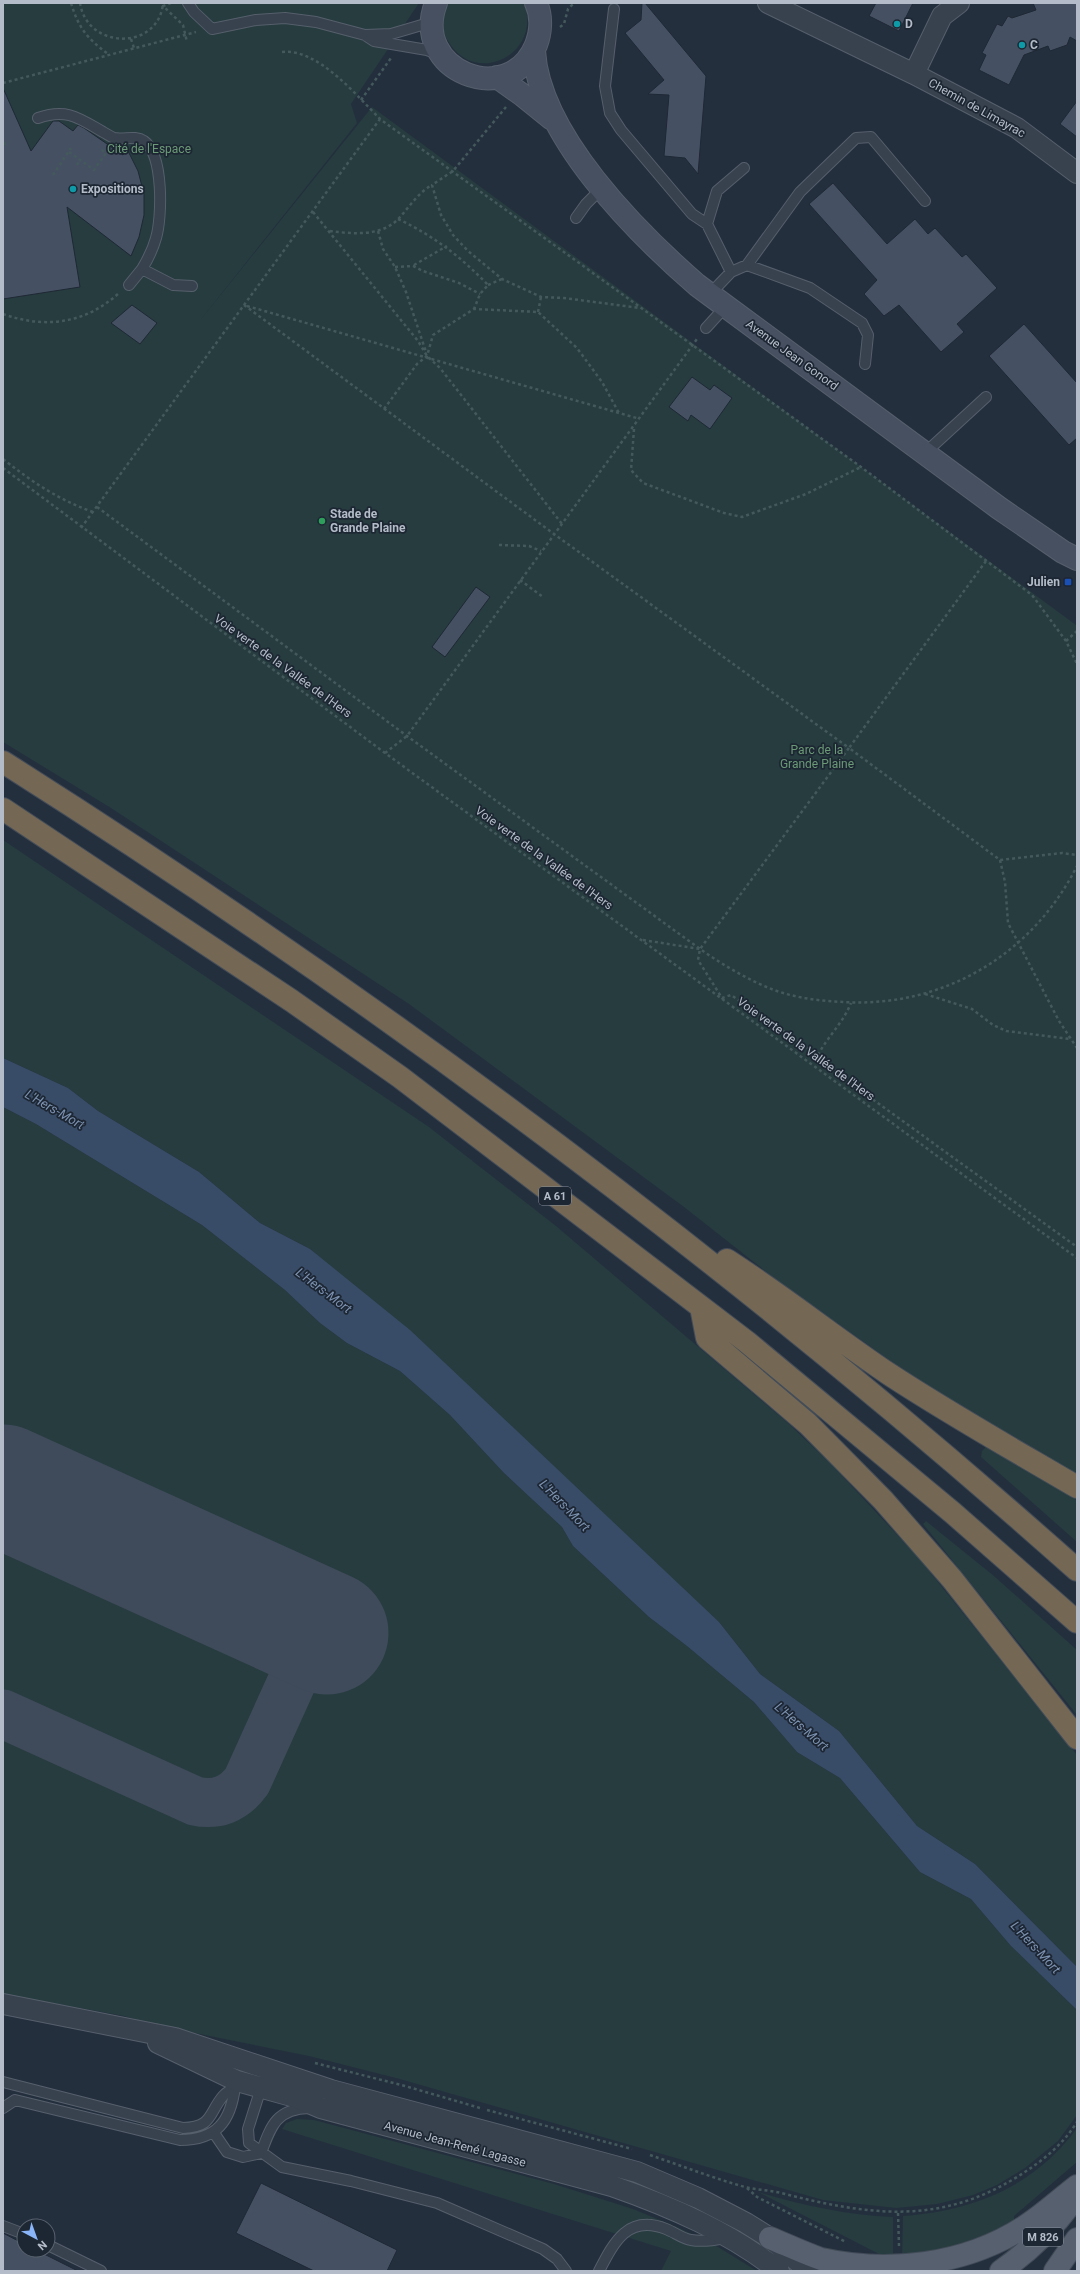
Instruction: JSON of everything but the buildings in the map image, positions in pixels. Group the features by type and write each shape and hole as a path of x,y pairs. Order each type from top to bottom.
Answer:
{"highway":[{"path":"3,762 278,942 374,1010 623,1193 795,1330 980,1485 1077,1570"},
{"name":"A 61","path":"3,809 214,948 400,1077 747,1342 947,1508 1077,1622"},
{"path":"623,1193 780,1294 847,1344 958,1418 1077,1487"},
{"path":"701,1307 707,1338 808,1424 883,1500 952,1579 1077,1738"}],"main road":[{"path":"770,2238 821,2260 846,2266 904,2270 931,2266 977,2252 1004,2239 1025,2226 1077,2186"},
{"name":"M 826","path":"1001,2271 1036,2245 1054,2227 1077,2195"},
{"name":"M 826","path":"1055,2271 1077,2239"}],"street":[{"path":"434,13 434,40 442,56 452,67 466,75 482,79 497,78 512,72 524,63 534,51 540,31 540,18 536,3"},
{"name":"Chemin de Limayrac","path":"768,3 914,74 1016,128 1077,173"},
{"name":"Chemin de Limayrac","path":"914,74 942,16 959,3"},
{"name":"Avenue Jean Gonord","path":"534,51 538,82 555,122 602,188 661,254 718,300 1072,560"},
{"name":"Avenue Jean Gonord","path":"497,78 521,94 555,122"},
{"name":"Avenue Jean-René Lagasse","path":"3,2004 175,2038 332,2090 637,2172 705,2201 770,2238 809,2271"},
{"name":"Avenue Jean-René Lagasse","path":"126,2028 236,2084 261,2088 295,2097 321,2108 612,2186 682,2214 730,2238 779,2271"},
{"path":"236,2084 244,2061"}],"lane":[{"path":"188,3 194,12 212,29 256,20 285,18 316,22 365,35 391,34 434,13"},
{"path":"614,9 605,86 610,113 621,130 692,214 707,224 731,272"},
{"path":"365,35 374,41 427,50 442,56"},
{"path":"38,118 53,112 69,115 84,120 115,138 133,138 143,140 150,146 160,183 157,238 142,269 129,285"},
{"path":"706,328 731,272 747,265 800,192 856,138 871,137 926,201"},
{"path":"707,224 717,191 744,168"},
{"path":"576,218 602,188"},
{"path":"747,265 810,288 862,323 868,335 864,364"},
{"path":"142,269 174,285 192,286"},
{"path":"925,453 986,397"},
{"path":"3,2082 183,2128 193,2128 202,2124 212,2116 223,2096 236,2084"},
{"path":"3,2108 16,2100 180,2140 195,2140 214,2133 225,2120 233,2101 236,2084"},
{"path":"261,2088 248,2128 249,2143 282,2167 351,2181 437,2203 543,2249 557,2260 566,2271"},
{"path":"261,2152 272,2125 279,2117 296,2108 321,2108"},
{"path":"214,2133 226,2152 243,2157 261,2152"},
{"path":"599,2271 613,2244 625,2232 640,2226 652,2225 690,2240 730,2238"},
{"path":"3,2226 16,2231"},
{"path":"56,2249 101,2271"}],"path":[{"path":"71,3 77,24 91,41 109,55"},
{"path":"80,3 81,10 91,26 103,35 118,39 131,39 144,33 155,24 163,5"},
{"path":"163,5 171,3"},
{"path":"163,5 183,25 187,42"},
{"path":"3,83 212,29"},
{"path":"131,39 134,48"},
{"path":"282,52 292,51 313,60 338,77 380,119 861,467 1032,595 1066,641 1077,664"},
{"path":"361,100 394,54"},
{"path":"330,231 357,233 378,231 398,219 426,188 453,171 488,126 521,94"},
{"path":"81,528 380,119"},
{"path":"3,144 9,143"},
{"path":"53,175 71,148"},
{"path":"69,152 94,170 105,155"},
{"path":"77,166 80,160"},
{"path":"432,185 441,215 453,235 468,252 502,279 541,297 564,298 640,308"},
{"path":"313,212 418,341 427,356 440,368 562,524"},
{"path":"398,219 425,231 447,246 464,260 488,285"},
{"path":"378,231 383,249 395,267 414,312 427,356"},
{"path":"395,267 413,266 447,246"},
{"path":"413,266 422,271 460,283 480,294"},
{"path":"474,309 480,294 488,285 502,279"},
{"path":"3,314 22,321 39,323 62,322 84,315 109,302 129,285"},
{"path":"538,312 541,297"},
{"path":"244,305 427,356 640,419"},
{"path":"244,305 1000,860 1005,882 1008,923 1018,944 1077,1048"},
{"path":"384,409 417,364 427,356 433,335 474,309 538,312 577,348 602,382 619,412"},
{"path":"385,752 407,736 541,551 706,328"},
{"path":"634,427 631,470 642,483 724,513 742,517 806,494 861,467"},
{"path":"3,459 34,483 59,499 93,512"},
{"name":"Voie verte de la Vallée de l'Hers","path":"3,468 81,528 385,752 1077,1258"},
{"path":"97,507 407,736 700,949 727,967 775,990 819,1001 879,1003 925,994 970,976 1018,944 1058,900 1077,866"},
{"path":"499,545 529,546 541,551"},
{"path":"986,561 700,949 698,960 722,998 731,995 818,1055 857,1088 1077,1247"},
{"path":"520,580 544,597"},
{"path":"1066,641 1077,631"},
{"path":"1000,860 1062,852 1077,855"},
{"path":"642,940 700,949"},
{"path":"925,994 972,1009 993,1025 1006,1031 1071,1039"},
{"path":"818,1055 826,1039 846,1016 851,1003"},
{"path":"309,2061 406,2086 479,2108 636,2150"},
{"path":"644,2153 747,2187 765,2189 826,2205 863,2211 898,2213 932,2209 979,2197 999,2188 1038,2164 1058,2148 1077,2122"},
{"path":"747,2187 756,2196 852,2245"},
{"path":"898,2213 899,2254"}],"green space":[{"path":"3,3 419,3 351,104 357,123 198,323 372,107 1076,625 1077,1474 933,1391 774,1278 684,1207 409,1004 111,808 3,742"},
{"path":"447,3 524,3 527,21 524,37 515,50 503,59 489,63 474,62 460,55 446,37 443,22"},
{"path":"3,840 429,1127 556,1226 789,1424 831,1464 917,1556 1077,1755 1077,1967 975,1864 917,1826 839,1731 760,1674 719,1622 310,1249 260,1223 199,1172 98,1111 68,1088 3,1058"},
{"path":"3,1107 36,1124 202,1225 285,1290 320,1323 347,1343 400,1371 450,1415 504,1473 562,1527 573,1546 649,1617 687,1646 754,1702 797,1752 840,1778 920,1872 971,1899 1011,1946 1077,2010 1077,2115 1058,2141 1025,2168 997,2185 973,2195 937,2204 896,2208 823,2200 396,2078 309,2056 155,2025 124,2016 3,1994 3,1728 187,1811 209,1815 234,1809 250,1797 258,1788 345,1599 3,1444"},
{"path":"990,1446 1077,1497 1077,1542 981,1457 982,1451 986,1447"},
{"path":"926,1521 994,1576 1077,1650 1077,1715 923,1524"},
{"path":"3,1531 253,1644 263,1654 269,1662 274,1674 270,1695 250,1747 236,1775 227,1786 218,1790 210,1790 185,1784 3,1701"},
{"path":"297,2119 314,2120 554,2184 633,2209 679,2228 718,2247 757,2271 661,2271 671,2251 282,2129 286,2123"},
{"path":"1077,2128 1077,2162 1014,2216 1014,2222 984,2239 902,2260 903,2216 954,2208 978,2201 1000,2192 1022,2180 1042,2166"},
{"path":"758,2192 824,2209 893,2217 893,2255 881,2255"}],"water":[{"name":"L'Hers-Mort","path":"3,1058 68,1088 98,1111 199,1172 260,1223 310,1249 410,1330 719,1622 760,1674 839,1731 917,1826 975,1864 1077,1967 1077,2010 1011,1946 971,1899 920,1872 840,1778 797,1752 754,1702 687,1646 649,1617 573,1546 562,1527 504,1473 450,1415 400,1371 347,1343 320,1323 285,1290 202,1225 36,1124 3,1107"}],"taxiway":[{"path":"3,1714 195,1801 211,1803 224,1800 231,1797 247,1781 299,1666 301,1648 298,1634 277,1610"}],"runway":[{"path":"3,1486 327,1633"}],"place":[{"name":"D","path":"897,24"},
{"name":"C","path":"1022,45"},
{"name":"Expositions","path":"73,189"},
{"name":"Stade de Grande Plaine","path":"322,521"},
{"name":"Julien","path":"1068,582"}],"park label":[{"name":"Cité de l'Espace","path":"149,149"},
{"name":"Parc de la Grande Plaine","path":"817,757"}]}
